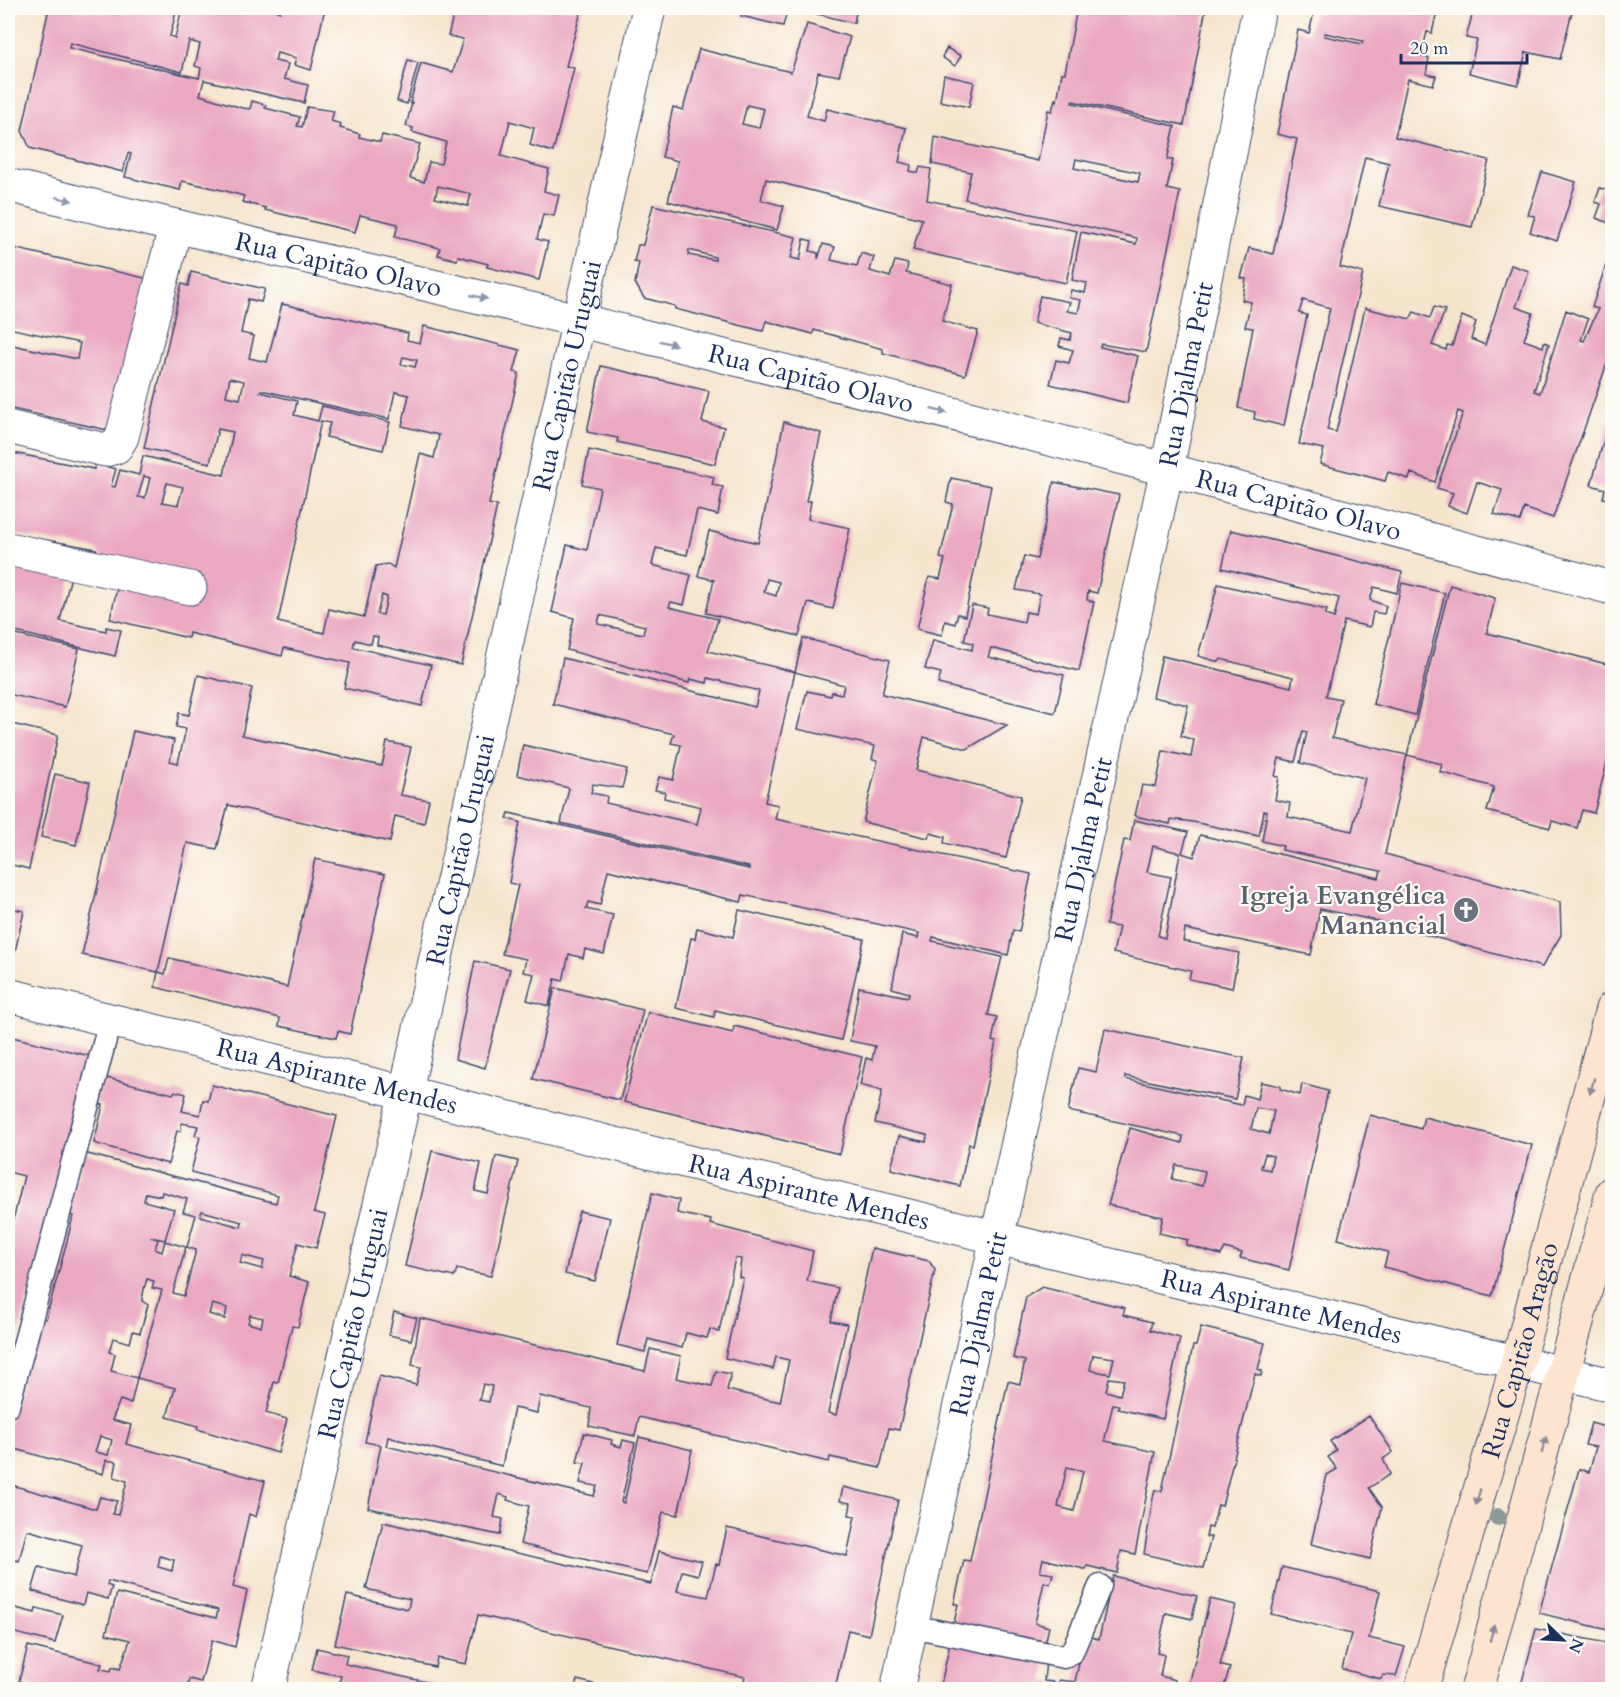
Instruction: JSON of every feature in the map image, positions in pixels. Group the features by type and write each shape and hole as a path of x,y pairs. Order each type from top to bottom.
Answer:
{"main road":[{"name":"Rua Capitão Aragão","path":"1421,1689 1518,1361 1612,1009"},
{"name":"Rua Capitão Aragão","path":"1477,1689 1612,1192"}],"street":[{"name":"Rua Capitão Uruguai","path":"268,1689 406,1091 649,8"},
{"name":"Rua Djalma Petit","path":"897,1689 999,1237 1167,469 1258,8"},
{"name":"Rua Capitão Olavo","path":"8,185 176,228 579,320 1167,469 1612,588"},
{"path":"8,427 105,450 116,447 122,437 176,228"},
{"path":"8,549 190,588"},
{"name":"Rua Aspirante Mendes","path":"8,995 1612,1385"}],"lane":[{"path":"8,1406 110,1021"},
{"path":"911,1626 1064,1657 1072,1652 1100,1586"}],"building":[{"path":"49,8 177,8 170,36 175,38 182,8 278,8 277,11 280,12 281,8 325,8 311,70 294,65 296,58 277,53 275,61 288,64 284,79 308,85 304,103 204,80 200,95 242,108 250,109 252,101 266,105 265,108 300,117 297,126 302,127 307,107 334,111 331,121 341,124 340,128 360,134 359,137 380,142 382,135 420,144 410,178 424,182 429,162 441,164 446,142 412,132 413,128 406,126 412,103 410,103 421,63 453,72 463,39 448,36 455,8 582,8 566,66 574,68 553,152 530,145 534,128 510,121 501,156 549,169 544,191 559,195 554,216 543,214 537,239 548,242 539,280 487,267 488,264 458,256 457,260 438,255 440,248 395,237 398,224 360,215 355,232 265,210 266,208 242,202 244,196 222,190 182,181 180,190 125,177 131,154 128,153 123,172 30,148 22,131","holes":["189,41 200,44 195,66 201,68 199,78 69,48 70,43 182,72","438,186 471,194 468,206 435,198"]},
{"path":"743,8 788,8 783,26 741,16"},
{"path":"793,8 857,8 854,23"},
{"path":"1077,8 1206,8 1184,125 1072,101 1072,103 1175,126 1167,160 1173,160 1167,189 1180,192 1146,352 1101,344 1100,347 1138,356 1127,403 1050,384 1056,360 1069,363 1073,350 1059,346 1061,338 1070,340 1072,333 1034,323 1040,296 1070,302 1067,311 1078,313 1081,300 1069,298 1071,290 1085,293 1087,283 1072,280 1081,232 1136,244 1137,238 965,199 971,172 932,164 935,137 1038,161 1048,110 1052,111 1055,99 1057,101 1062,73 1065,73","holes":["1076,159 1140,173 1138,182 1074,168"]},
{"path":"1315,8 1451,8 1450,14 1437,11 1432,33 1427,32 1421,56 1429,58 1426,74 1436,76 1433,85 1408,79 1395,137 1489,160 1472,227 1379,206 1389,163 1365,157 1340,267 1363,273 1327,430 1336,432 1365,308 1410,319 1414,312 1430,318 1434,307 1445,310 1432,345 1446,350 1447,345 1452,346 1462,316 1476,322 1471,339 1485,345 1511,265 1529,271 1516,307 1533,313 1524,340 1543,347 1544,342 1549,344 1534,391 1540,393 1566,310 1588,319 1581,340 1584,341 1598,309 1592,307 1612,247 1612,349 1553,518 1524,508 1520,521 1494,514 1502,490 1477,482 1467,513 1448,506 1453,493 1437,488 1463,413 1458,411 1435,482 1411,473 1409,479 1388,472 1385,481 1320,464 1324,449 1299,444 1330,308 1303,300 1299,313 1307,315 1284,426 1254,419 1255,412 1238,408 1253,328 1245,327 1251,302 1242,300 1246,279 1241,278 1249,248 1273,254 1297,139 1277,134 1298,30 1309,33","holes":["1325,33 1363,41 1362,44 1324,36"]},
{"path":"1474,8 1573,8 1560,59 1526,52 1518,85 1469,73 1477,40 1466,38"},
{"path":"807,24 850,37 839,76 818,72 807,116 824,121 827,109 906,128 899,162 911,165 910,171 918,173 920,167 931,169 927,200 1077,231 1066,283 913,250 922,219 766,179 761,200 784,206 777,230 668,201 678,161 662,157 673,107 683,110 699,49 791,72","holes":["747,105 764,109 759,128 742,124"]},
{"path":"947,48 961,56 955,66 942,57"},
{"path":"408,60 418,63 407,104 397,101"},
{"path":"944,75 974,82 969,107 940,101"},
{"path":"1542,172 1576,182 1557,241 1530,232 1535,216 1528,215"},
{"path":"1600,188 1612,191 1612,224 1596,218 1601,204 1595,202"},
{"path":"653,205 796,237 791,258 800,260 804,239 812,241 810,251 818,253 818,259 823,244 835,247 831,260 857,266 861,253 874,257 870,271 890,277 895,261 908,264 906,273 952,284 942,321 978,331 965,375 883,353 883,349 814,330 813,334 766,321 763,331 675,309 675,306 644,298 635,283 639,263 634,262 638,245 643,245","holes":["689,250 715,257 715,260 688,255"]},
{"path":"13,248 145,278 116,432 8,408 8,344 77,359 80,343 8,328 8,273"},
{"path":"191,272 265,289 261,302 248,299 241,333 254,336 249,358 267,362 282,304 408,333 407,340 420,343 424,326 520,350 514,372 519,373 489,504 497,506 461,665 377,645 378,637 373,636 371,644 355,640 353,647 431,665 422,706 344,688 350,663 284,648 282,656 189,633 188,638 110,619 118,584 96,549 8,533 8,452 94,469 95,464 116,469 111,486 115,487 120,470 139,475 143,456 224,475 233,432 218,429 210,463 144,448 181,286 182,284 188,286","holes":["403,357 417,360 415,367 401,364","230,378 244,381 240,399 226,396","261,390 389,419 395,392 409,395 402,426 439,435 434,458 420,454 394,568 388,564 376,566 364,617 329,609 324,633 278,622 321,421 330,423 326,437 383,450 390,422 322,406 318,421 294,415 297,401 260,392","144,476 150,478 145,498 138,497","167,483 183,487 178,505 162,502","382,595 387,597 383,615 377,614"]},
{"path":"601,366 709,391 702,422 724,427 715,464 617,442 618,438 587,432"},
{"path":"1612,411 1612,500 1603,498 1605,489 1591,485"},
{"path":"784,422 821,433 806,501 811,501 808,519 850,528 833,609 808,603 799,636 706,613 714,580 698,576 709,531 758,543","holes":["767,579 779,582 776,596 764,592"]},
{"path":"589,450 714,477 712,485 723,487 718,515 697,510 687,555 656,548 652,565 691,575 684,605 671,602 669,607 718,619 708,651 795,672 765,802 778,805 775,819 1031,874 1019,932 1013,930 1008,955 933,937 932,941 1002,957 988,1015 997,1017 992,1041 996,1042 973,1145 969,1144 960,1186 891,1169 899,1136 926,1142 927,1135 875,1123 882,1091 860,1085 866,1058 872,1060 875,1046 850,1041 859,987 908,997 909,993 892,988 902,934 918,938 919,933 743,895 741,902 608,870 600,905 588,902 586,909 613,915 604,954 585,949 583,958 569,954 563,981 555,979 549,1006 527,1000 534,974 523,972 526,959 502,954 518,885 509,883 520,822 507,819 509,813 749,869 749,867 561,823 569,788 517,775 523,745 627,769 622,788 593,784 591,793 607,796 606,803 697,824 701,807 664,798 665,792 655,790 659,777 673,780 681,745 671,743 674,734 553,704 563,658 755,707 759,691 708,678 707,683 690,679 689,683 567,650 574,618 552,612 567,545 587,550 600,488 582,484","holes":["600,615 645,626 643,634 598,624"]},
{"path":"951,478 991,486 965,616 958,614 955,624 945,621 942,635 917,629 929,577 940,579 945,559 940,558 953,504 946,502"},
{"path":"1054,482 1119,495 1097,593 1088,591 1087,600 1094,602 1079,671 991,648 988,657 1064,675 1055,713 938,684 941,673 925,669 933,640 972,650 973,643 964,641 972,605 988,608 987,614 1024,622 1026,612 1036,614 1040,594 1016,590 1024,556 1037,559"},
{"path":"1231,530 1402,572 1397,593 1374,587 1370,600 1386,606 1384,614 1373,612 1370,627 1344,621 1326,696 1341,699 1332,738 1407,755 1385,854 1560,902 1561,935 1542,967 1369,919 1320,909 1311,955 1185,929 1183,941 1239,953 1232,988 1189,979 1191,971 1113,953 1119,927 1106,925 1124,840 1130,841 1134,820 1188,832 1182,853 1194,857 1200,835 1379,878 1381,871 1282,850 1283,846 1262,841 1267,812 1264,811 1259,836 1193,822 1171,819 1170,824 1135,816 1142,785 1156,787 1163,751 1191,757 1194,740 1181,736 1188,705 1153,697 1162,656 1291,687 1293,677 1221,659 1219,662 1198,656 1218,584 1327,610 1325,615 1334,618 1339,598 1222,568","holes":["1303,731 1307,732 1300,763 1365,778 1352,831 1288,817 1290,803 1275,800 1279,777 1275,776 1279,758 1295,762","1153,846 1180,853 1165,938 1158,936 1171,877 1147,872"]},
{"path":"8,561 71,576 60,621 106,631 106,627 121,630 115,656 8,630"},
{"path":"1402,583 1445,593 1415,715 1373,704"},
{"path":"1450,585 1495,598 1487,633 1610,665 1612,669 1612,743 1594,813 1582,810 1577,828 1552,821 1550,828 1487,811 1494,787 1440,772 1442,764 1407,755"},
{"path":"8,633 79,649 65,707 8,694"},
{"path":"803,638 890,660 882,694 1007,725 967,749 924,737 916,770 1021,796 1006,858 944,843 945,837 930,833 928,838 863,822 878,760 872,759 875,746 797,729 807,691 831,696 832,692 842,694 844,685 795,672"},
{"path":"198,675 252,688 242,735 382,766 387,742 411,747 400,795 429,800 424,823 395,816 390,842 228,805 217,849 187,843 158,972 82,955 133,731 174,740 170,761 178,763 186,729 176,727 179,713 189,715"},
{"path":"8,723 58,735 29,869 8,864"},
{"path":"55,774 90,782 76,845 41,837"},
{"path":"315,859 385,874 350,1034 338,1031 336,1038 279,1026 280,1018 155,987 158,972 165,974 169,958 287,987"},
{"path":"10,908 24,911 15,952 8,950"},
{"path":"739,910 864,939 841,1040 715,1010 714,1017 676,1008 691,938 695,939 697,928 733,937"},
{"path":"475,961 510,969 485,1068 455,1059"},
{"path":"555,988 643,1010 620,1100 533,1079"},
{"path":"648,1012 733,1033 734,1026 862,1057 840,1154 624,1102"},
{"path":"1105,1029 1244,1058 1235,1099 1125,1076 1125,1079 1242,1105 1244,1095 1257,1099 1261,1082 1280,1086 1280,1089 1300,1095 1302,1084 1328,1091 1289,1270 1240,1258 1242,1253 1225,1248 1221,1255 1186,1245 1188,1240 1159,1233 1163,1217 1108,1205 1130,1128 1182,1143 1183,1136 1068,1111 1078,1068 1096,1072","holes":["1256,1108 1274,1111 1269,1134 1251,1129","1265,1154 1273,1156 1270,1170 1261,1168","1176,1165 1205,1171 1202,1186 1172,1179"]},
{"path":"8,1036 90,1056 8,1374 8,1241 24,1176 8,1172"},
{"path":"103,1077 173,1094 175,1091 186,1094 182,1111 200,1115 203,1100 208,1101 212,1085 337,1116 314,1212 325,1215 316,1248 298,1243 289,1276 309,1282 298,1327 292,1326 278,1383 274,1382 266,1413 287,1419 278,1453 197,1429 198,1426 167,1417 175,1388 137,1378 131,1404 120,1400 112,1420 131,1425 126,1444 265,1481 256,1517 249,1514 233,1587 247,1591 235,1647 212,1640 201,1682 189,1679 187,1689 44,1689 19,1681 28,1646 102,1664 100,1669 111,1671 112,1667 120,1669 130,1640 106,1634 117,1593 216,1618 218,1610 108,1581 107,1585 112,1587 108,1599 86,1593 83,1605 32,1591 39,1567 74,1577 82,1545 27,1530 19,1561 8,1558 10,1514 8,1514 8,1484 96,1509 100,1497 117,1501 112,1514 118,1515 127,1481 114,1477 117,1462 106,1460 103,1474 8,1447 8,1428 40,1318 46,1319 73,1216 68,1214 84,1153 276,1203 278,1195 191,1172 200,1137 195,1135 198,1126 182,1123 180,1131 177,1131 168,1164 94,1143 103,1105 96,1104","holes":["162,1192 187,1199 183,1212 196,1215 187,1247 196,1250 184,1296 173,1293 186,1247 165,1241 162,1252 155,1249 158,1239 150,1237 165,1240 174,1209 144,1201 146,1193 161,1196","202,1211 242,1222 241,1227 200,1216","242,1255 264,1261 262,1269 240,1263","147,1279 154,1281 152,1288 162,1290 137,1378 111,1371 115,1354 109,1352 113,1338 130,1343 133,1331 140,1333 148,1305 142,1301 144,1289","212,1304 227,1308 225,1319 209,1314","250,1315 263,1318 261,1327 248,1323","100,1436 112,1440 108,1455 95,1452","160,1556 174,1560 172,1571 158,1567"]},
{"path":"1370,1115 1421,1129 1424,1117 1532,1145 1492,1296 1384,1267 1388,1252 1338,1239"},
{"path":"432,1151 481,1163 475,1191 488,1194 496,1156 518,1161 491,1276 457,1269 454,1277 405,1266"},
{"path":"652,1193 679,1200 677,1213 711,1220 710,1224 813,1251 807,1281 838,1288 831,1321 847,1324 828,1413 836,1415 872,1248 929,1261 935,1270 899,1430 889,1428 880,1468 830,1457 829,1462 639,1417 635,1436 589,1426 591,1408 540,1396 537,1413 514,1408 502,1466 388,1437 386,1446 594,1496 597,1486 580,1483 585,1463 577,1462 584,1433 612,1440 611,1444 621,1447 623,1440 635,1443 621,1502 624,1503 639,1437 692,1450 678,1515 663,1512 647,1574 520,1544 529,1506 507,1500 508,1497 499,1494 494,1517 503,1519 500,1535 368,1508 381,1445 365,1442 379,1376 416,1385 421,1367 412,1365 420,1318 645,1371 650,1349 681,1356 676,1378 712,1386 716,1371 731,1374 727,1390 780,1402 789,1360 776,1357 773,1369 725,1358 743,1278 739,1277 741,1259 735,1258 719,1332 710,1329 707,1338 686,1333 682,1348 648,1339 645,1352 617,1345","holes":["483,1384 492,1386 489,1402 479,1400"]},
{"path":"579,1211 610,1218 595,1281 565,1274"},
{"path":"1042,1287 1125,1308 1123,1315 1152,1322 1150,1330 1180,1338 1163,1419 1118,1409 1119,1405 1113,1404 1105,1438 1105,1441 1155,1452 1135,1554 1121,1551 1117,1573 1087,1566 1084,1569 1043,1559 1040,1572 1053,1574 1050,1584 1044,1582 1035,1623 1049,1627 1044,1648 953,1628 958,1604 954,1604 964,1560 970,1561 1008,1381 1020,1384 1025,1361 1013,1358 1026,1297","holes":["1093,1355 1114,1358 1110,1374 1090,1370","1109,1378 1124,1380 1120,1395 1106,1391","1067,1467 1083,1471 1074,1511 1058,1507"]},
{"path":"394,1312 417,1318 411,1340 389,1335"},
{"path":"1201,1327 1265,1343 1258,1369 1262,1371 1261,1376 1255,1374 1222,1506 1218,1505 1212,1528 1208,1527 1206,1537 1211,1537 1203,1568 1144,1554 1155,1490 1162,1491 1193,1346 1196,1346"},
{"path":"1369,1416 1393,1452 1383,1459 1390,1474 1369,1488 1382,1507 1370,1559 1311,1544 1327,1475 1337,1469 1328,1457 1336,1450 1330,1441"},
{"path":"1591,1423 1612,1429 1612,1631 1539,1613 1579,1469 1589,1472 1596,1447 1585,1445"},
{"path":"843,1487 898,1500 869,1635 848,1630 835,1689 742,1689 745,1677 478,1615 466,1664 437,1658 435,1667 335,1644 347,1595 408,1609 410,1599 366,1589 383,1522 651,1584 659,1551 702,1561 698,1575 682,1571 677,1591 708,1597 716,1564 719,1565 727,1528 847,1556 855,1516 849,1515 851,1503 840,1501"},
{"path":"1282,1567 1380,1591 1369,1638 1405,1647 1396,1676 1383,1675 1381,1679 1342,1669 1351,1634 1271,1614"},
{"path":"1113,1576 1197,1596 1192,1619 1166,1613 1157,1653 1164,1655 1160,1676 1175,1680 1173,1689 1057,1689 1059,1680 1075,1682 1085,1636 1099,1639"},
{"path":"1210,1599 1236,1605 1220,1665 1230,1668 1223,1689 1188,1689"},
{"path":"8,1606 35,1613 36,1608 63,1615 55,1643 8,1631"},
{"path":"1536,1629 1612,1644 1612,1689 1520,1689"},
{"path":"951,1639 1046,1660 1044,1681 1053,1682 1051,1689 978,1689 941,1684"},
{"path":"317,1648 347,1655 345,1664 458,1689 338,1689 341,1676 312,1670"},
{"path":"577,1680 614,1689 575,1689"}],"place":[{"name":"Igreja Evangélica Manancial","path":"1466,910"}]}
